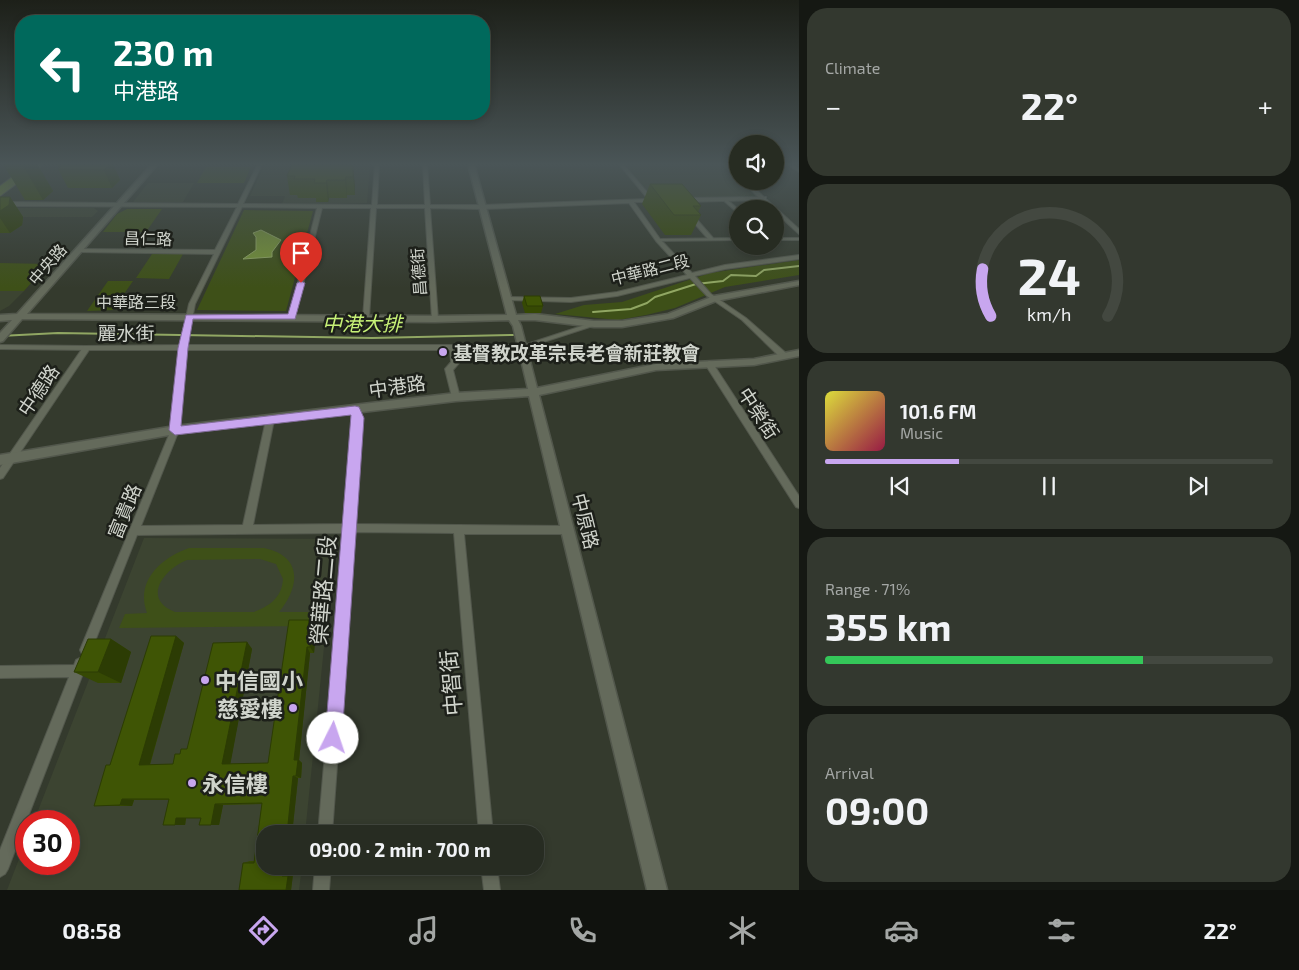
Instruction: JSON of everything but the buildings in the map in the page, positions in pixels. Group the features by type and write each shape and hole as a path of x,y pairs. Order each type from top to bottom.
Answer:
{"street":[{"path":"87,206 519,206"},
{"name":"中央路","path":"0,339 79,250 114,206"},
{"name":"中央路","path":"0,327 5,317 114,206"},
{"name":"富貴路","path":"0,868 175,430 183,348 192,304 240,206"},
{"path":"633,206 658,240 711,297 744,319 784,356"},
{"path":"683,206 711,239"},
{"path":"292,317 320,207"},
{"path":"366,318 374,207"},
{"name":"昌德街","path":"428,207 435,319"},
{"name":"中原路","path":"483,207 507,300 517,326 534,392 656,890"},
{"path":"784,218 799,232"},
{"path":"658,240 729,239"},
{"path":"784,239 799,239"},
{"name":"昌仁路","path":"79,250 217,252"},
{"name":"中華路二段","path":"507,300 584,299 655,286 740,264 799,258"},
{"path":"512,317 536,317 594,324 632,324 670,316 718,294 732,290 799,278"},
{"path":"711,297 799,283"},
{"name":"中華路三段","path":"5,317 188,321 292,317 435,319 512,317"},
{"path":"522,346 594,324"},
{"name":"麗水街","path":"0,347 453,348 522,346"},
{"name":"中德路","path":"0,475 6,459 87,348"},
{"path":"453,348 455,363 449,369 456,397"},
{"name":"中港路","path":"6,459 175,430 456,397 534,392 656,367 754,362 799,353"},
{"name":"中榮街","path":"709,364 799,504"},
{"name":"榮華路二段","path":"326,825 358,418 355,410"},
{"path":"248,529 270,420"},
{"path":"135,531 350,528 567,530"},
{"name":"中智街","path":"459,529 485,825"},
{"path":"0,672 78,671"},
{"path":"321,890 322,875"},
{"path":"490,875 492,890"}],"shaded area":[{"path":"0,208 94,208 98,211 92,217 0,217"},
{"path":"127,209 162,209 146,232 103,232 117,214"},
{"path":"244,210 313,211 286,311 197,310"},
{"path":"261,230 281,240 272,252 272,257 243,259 256,250 256,237 253,233"},
{"path":"152,254 183,254 169,279 136,278"},
{"path":"799,260 799,275 725,287 675,308 646,315 618,320 555,314 584,305 622,302 710,273"},
{"path":"0,263 48,264 24,291 0,291"},
{"path":"108,281 133,281 113,310 87,311"},
{"path":"0,291 24,291 9,306 0,311"},
{"name":"中信國小","path":"144,538 335,539 306,825 256,825 256,875 301,875 299,890 7,890 15,869 15,875 80,875 80,810 38,810"},
{"path":"189,548 264,548 277,552 286,558 294,574 291,593 279,612 314,612 313,626 119,628 125,614 147,613 144,601 148,581 160,565 179,552","holes":["260,559 276,564 283,579 278,596 270,604 254,612 175,612 159,600 158,592 164,577 178,564 187,560"]}],"waterway":[{"name":"中港大排","path":"593,312 631,309 647,303 655,297 696,284 723,281 731,275 756,276 764,270 799,266"},
{"name":"中港大排","path":"0,336 58,333 372,338 513,335"}],"place":[{"name":"基督教改革宗長老會新莊教會","path":"443,352"},
{"name":"中信國小","path":"205,680"},
{"name":"慈愛樓","path":"293,708"},
{"name":"永信樓","path":"192,783"}],"route":[{"path":"301,283 292,317 189,316 183,348 175,430 355,410 358,418 333,738"}]}
